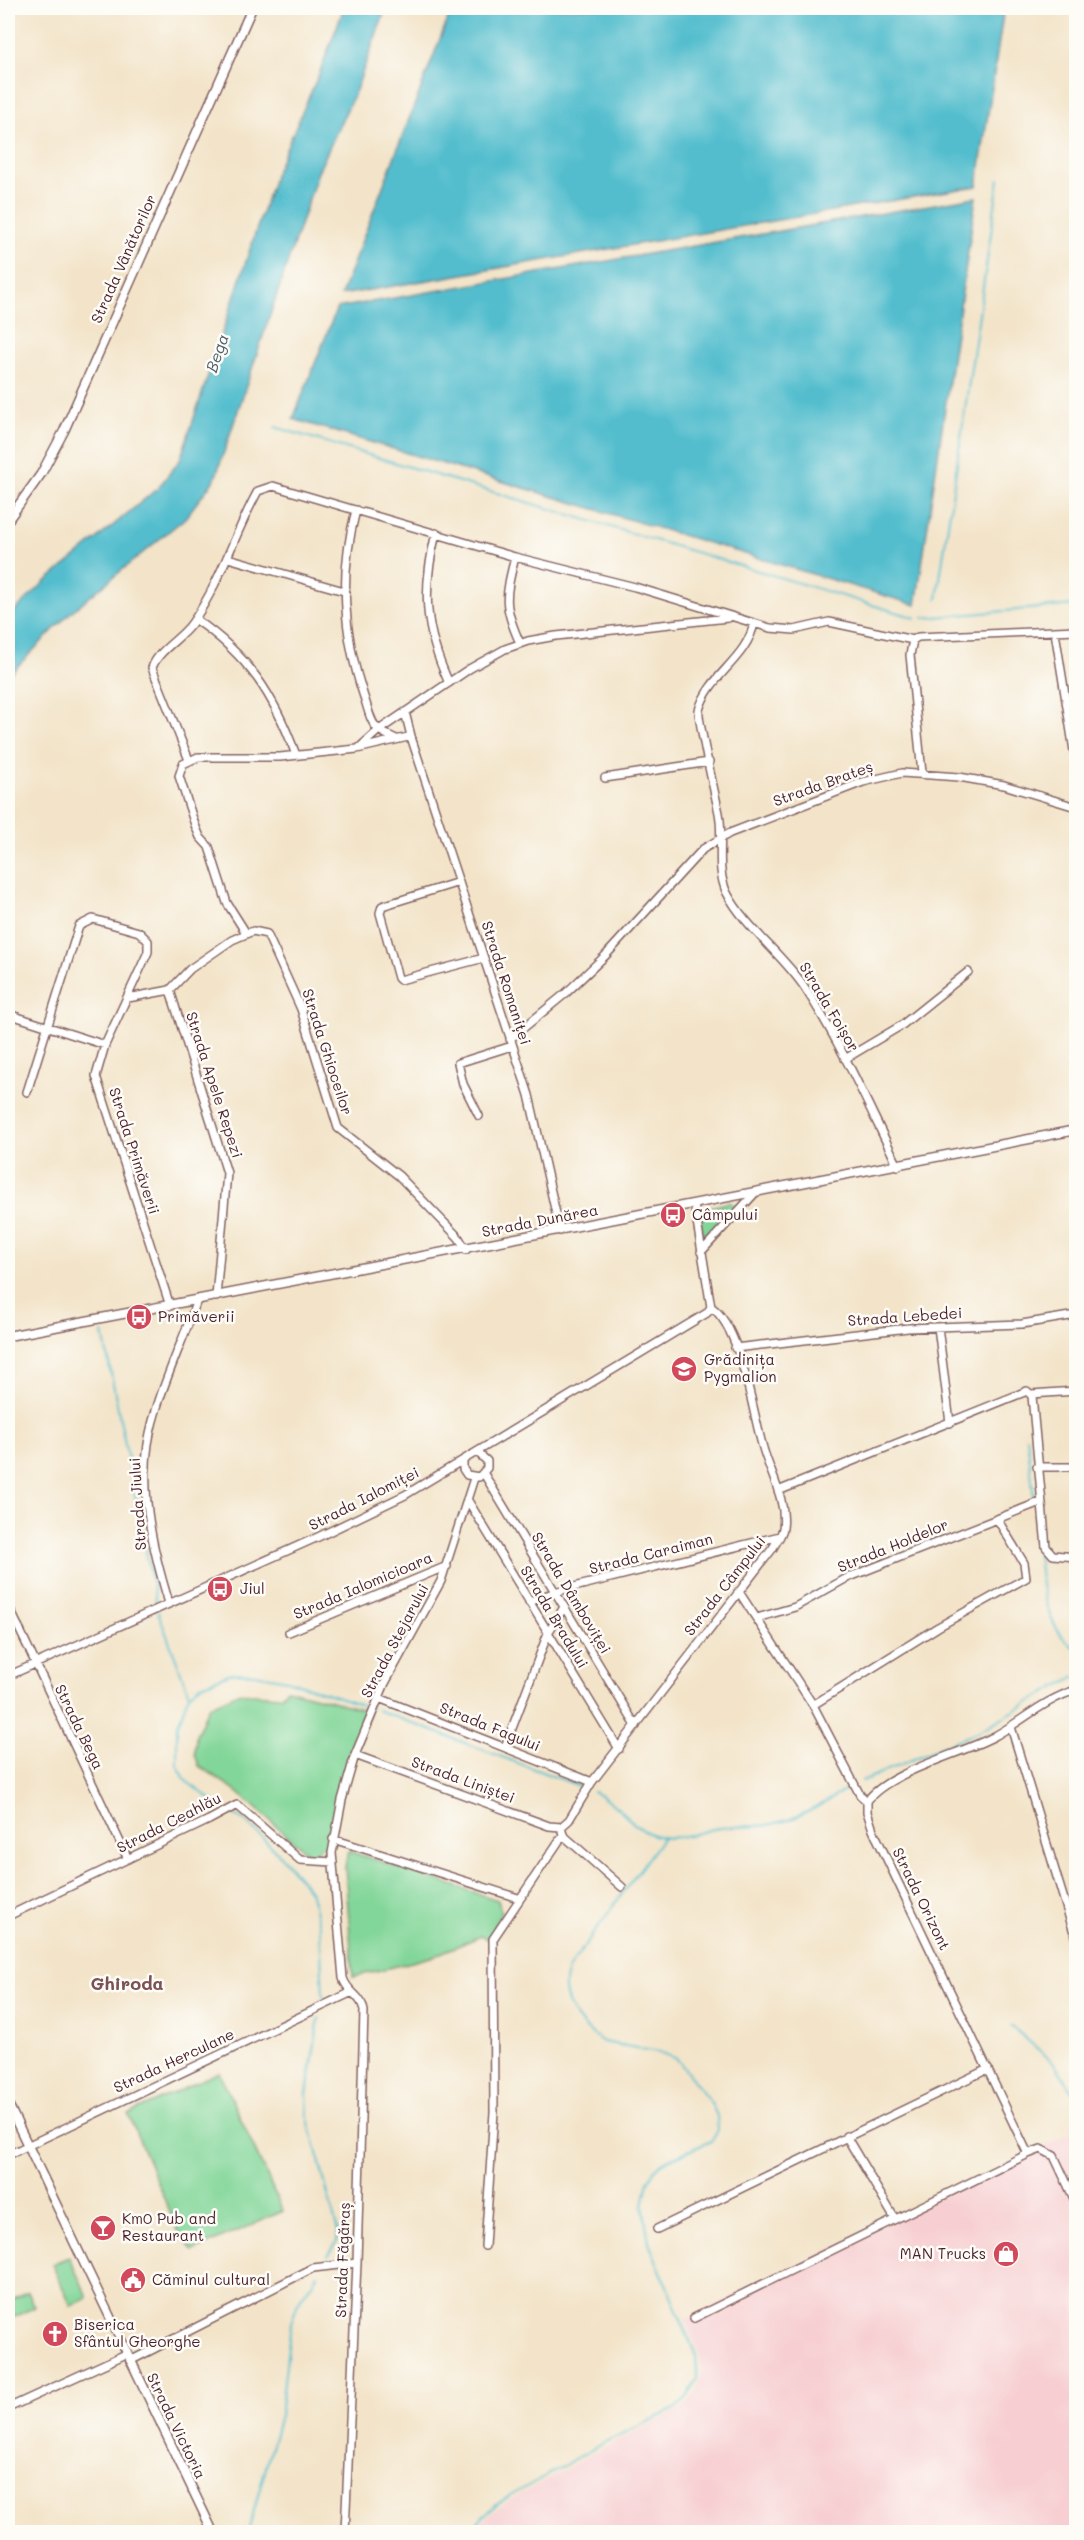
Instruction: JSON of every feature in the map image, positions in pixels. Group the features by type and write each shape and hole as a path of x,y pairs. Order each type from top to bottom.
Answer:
{"street":[{"name":"Strada Vânătorilor","path":"9,516 41,474 64,431 252,8"},
{"path":"189,760 152,668 156,659 180,638 195,619 228,558 254,498 262,487 273,486 515,557 635,587 731,618 754,623 794,630 829,622 913,640 918,637 1077,630"},
{"path":"356,510 346,556 344,591 352,661 372,721 379,730 396,739"},
{"path":"436,533 425,596 435,653 448,683"},
{"path":"515,557 507,591 507,614 520,643"},
{"path":"228,558 344,591"},
{"path":"357,749 379,730 448,683 505,649 520,643 556,636 731,618"},
{"path":"195,619 218,634 266,687 282,717 296,755"},
{"name":"Strada Foișor","path":"754,623 751,638 743,652 715,682 698,712 721,836 723,882 729,896 802,984 846,1059 898,1166"},
{"path":"1055,632 1074,751"},
{"path":"913,640 910,655 922,773"},
{"name":"Strada Romaniței","path":"405,712 413,743 529,1095 560,1231"},
{"path":"128,998 170,990 190,969 211,952 246,933 227,903 209,847 200,837 179,776 183,764 198,757 296,755 357,749 408,737 413,743"},
{"path":"604,778 709,762"},
{"name":"Strada Brateș","path":"511,1043 585,976 703,849 721,836 863,782 892,774 922,773 1004,785 1077,807"},
{"path":"459,882 382,906 380,913 398,978 400,980 484,958"},
{"name":"Strada Primăverii","path":"47,1027 79,926 93,919 139,932 148,941 148,952 96,1069 97,1082 170,1306"},
{"name":"Strada Ghioceilor","path":"246,933 261,931 270,938 309,1031 332,1115 338,1128 399,1176 459,1238 466,1250"},
{"path":"846,1059 902,1025 969,972"},
{"name":"Strada Apele Repezi","path":"170,990 227,1173 216,1297"},
{"path":"8,1014 105,1045"},
{"path":"27,1092 47,1027"},
{"path":"478,1116 463,1084 458,1063 511,1043"},
{"name":"Strada Dunărea","path":"8,1336 466,1250 1077,1130"},
{"path":"701,1251 755,1193"},
{"name":"Strada Câmpului","path":"485,2246 494,2112 495,2009 492,1947 500,1926 592,1782 780,1536 783,1517 778,1491 764,1450 749,1386 721,1316 711,1307 694,1204"},
{"name":"Strada Jiului","path":"166,1605 151,1533 147,1454 154,1418 197,1300"},
{"name":"Strada Ialomiței","path":"8,1676 380,1508 463,1461 707,1313 711,1307"},
{"name":"Strada Lebedei","path":"735,1348 938,1327 1022,1324 1077,1315"},
{"path":"938,1327 950,1423"},
{"path":"778,1491 950,1423 1022,1391 1031,1394 1077,1391"},
{"path":"1031,1394 1040,1502 1048,1551 1062,1558 1077,1557"},
{"path":"463,1461 463,1469 467,1475 474,1478 484,1474 487,1461 477,1452"},
{"path":"1037,1467 1077,1467"},
{"name":"Strada Dâmboviței","path":"484,1474 636,1726"},
{"name":"Strada Stejarului","path":"352,1992 343,1978 333,1839 355,1755 378,1700 432,1602 447,1566 474,1478"},
{"name":"Strada Bradului","path":"467,1499 619,1749"},
{"name":"Strada Holdelor","path":"757,1618 795,1607 847,1578 1040,1502"},
{"path":"813,1705 938,1627 1026,1578 1024,1563 997,1519"},
{"name":"Strada Caraiman","path":"529,1602 555,1592 780,1536"},
{"name":"Strada Ialomicioara","path":"289,1632 447,1566"},
{"name":"Strada Orizont","path":"739,1592 813,1705 860,1795 867,1801 867,1812 873,1830 1028,2154"},
{"name":"Strada Bega","path":"8,1605 128,1859"},
{"path":"505,1747 548,1633 564,1607"},
{"path":"867,1801 885,1783 960,1752 1011,1727 1054,1699 1077,1690"},
{"name":"Strada Fagului","path":"378,1700 592,1782"},
{"path":"1011,1727 1077,1939"},
{"name":"Strada Liniștei","path":"355,1755 562,1831"},
{"name":"Strada Ceahlău","path":"8,1916 237,1805 300,1860 333,1862"},
{"path":"562,1831 622,1887"},
{"path":"333,1839 518,1899"},
{"name":"Strada Herculane","path":"8,2155 352,1992"},
{"name":"Strada Făgăraș","path":"345,2532 357,2264 364,2009 361,2000 352,1992"},
{"path":"657,2229 988,2069"},
{"name":"Strada Victoria","path":"8,2104 213,2532"},
{"path":"846,2136 895,2219"},
{"path":"694,2318 1041,2149 1054,2156 1077,2203"},
{"path":"8,2409 128,2357 313,2268 357,2264"}],"shaded area":[{"path":"1076,2131 1076,2532 474,2532 485,2518 500,2506 619,2439 674,2413 687,2404 697,2390 702,2371 699,2355 685,2320"}],"green space":[{"path":"730,1202 735,1206 733,1212 709,1238 704,1237 699,1218 703,1209"},
{"path":"287,1689 369,1711 335,1814 330,1846 322,1846 311,1856 234,1789 199,1766 195,1754 196,1736 209,1706 238,1693 280,1696"},
{"path":"348,1851 498,1900 501,1912 488,1939 481,1936 431,1957 353,1977 345,1867"},
{"path":"219,2072 283,2211 193,2251 178,2231 128,2114"},
{"path":"69,2257 88,2298 71,2306 52,2264"},
{"path":"28,2292 35,2307 8,2320 8,2302"}],"water":[{"name":"Bega","path":"344,8 386,8 356,90 318,172 215,479 185,518 71,612 8,676 8,617 45,582 158,488 180,460 275,174 319,74"},
{"path":"452,8 1004,8 977,186 341,295"},
{"path":"976,197 916,605 293,419 337,308"}],"waterway":[{"path":"937,599 999,179"},
{"path":"275,427 916,618"},
{"path":"923,618 1076,605"},
{"path":"103,1333 157,1606"},
{"path":"1027,1437 1034,1499"},
{"path":"1035,1513 1039,1568 1047,1607 1063,1638 1076,1648"},
{"path":"158,1612 189,1694"},
{"path":"216,1803 186,1781 177,1764 177,1727 189,1694 199,1686 231,1673 255,1674 287,1680 372,1708"},
{"path":"862,1781 979,1731 1076,1676"},
{"path":"377,1710 579,1786"},
{"path":"593,1792 610,1802 637,1826 651,1834 667,1838 714,1829 766,1825 784,1821 814,1809 851,1787"},
{"path":"235,1815 244,1820 278,1853 310,1891 320,1928 323,1997"},
{"path":"470,2532 498,2503 607,2441 675,2409 688,2396 697,2379 696,2356 649,2243 643,2205 648,2181 654,2171 663,2162 711,2141 718,2130 717,2116 711,2103 677,2059 659,2052 603,2042 585,2028 578,2019 567,1999 565,1988 570,1966 663,1837"},
{"path":"319,2018 307,2094 308,2119 338,2232 337,2242 328,2256"},
{"path":"1011,2026 1053,2062 1076,2095"},
{"path":"248,2532 280,2415 291,2323 298,2303 318,2274"}],"place":[{"name":"Câmpului","path":"673,1215"},
{"name":"Primăverii","path":"139,1317"},
{"name":"Grădinița Pygmalion","path":"684,1369"},
{"name":"Jiul","path":"220,1589"},
{"name":"Km0 Pub and Restaurant","path":"103,2228"},
{"name":"MAN Trucks","path":"1006,2254"},
{"name":"Căminul cultural","path":"133,2280"},
{"name":"Biserica Sfântul Gheorghe","path":"55,2334"}],"district":[{"name":"Ghiroda","path":"127,1984"}]}
